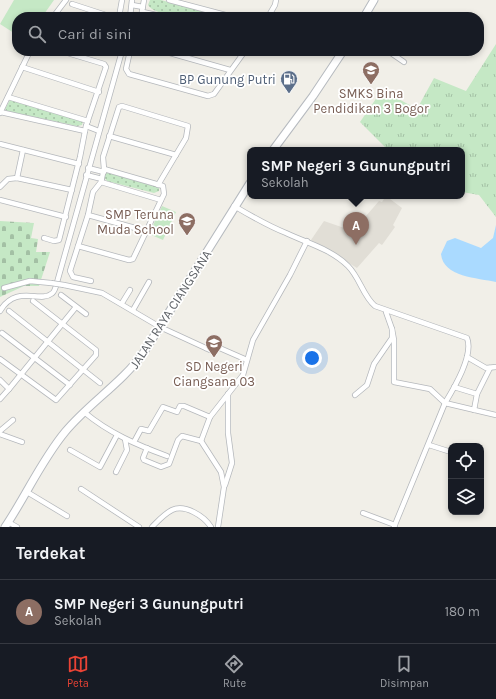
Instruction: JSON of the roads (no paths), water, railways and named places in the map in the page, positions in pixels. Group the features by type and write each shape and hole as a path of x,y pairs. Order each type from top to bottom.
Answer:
{"main road":[{"path":"366,12 372,0"},
{"path":"275,147 313,96 340,56"},
{"name":"JALAN RAYA CIANGSANA","path":"6,525 58,441 84,412 135,365 247,187"}],"street":[{"path":"58,12 66,0"},
{"path":"120,12 122,0"},
{"path":"142,12 144,0"},
{"path":"169,0 214,12"},
{"path":"271,12 276,0"},
{"path":"132,3 143,6"},
{"path":"72,4 97,12"},
{"path":"28,56 0,113 86,126"},
{"path":"44,238 54,241 60,240 79,164 86,126 99,92 106,68 104,64 78,56"},
{"path":"0,311 4,303 22,295 47,296 52,294 56,286 86,175 121,56"},
{"path":"129,56 126,69 129,74 208,96 214,94 241,56"},
{"path":"181,56 230,70"},
{"path":"395,56 404,62"},
{"path":"22,67 99,92"},
{"path":"8,97 99,131"},
{"path":"91,281 71,275 93,192 101,180 104,171 103,157 117,109 122,106 186,124 189,128 186,138 158,185"},
{"path":"109,136 176,155"},
{"path":"0,144 79,164"},
{"path":"17,178 23,150"},
{"path":"78,246 129,260 133,259 161,200 164,189 163,186 88,168"},
{"path":"86,175 161,200"},
{"path":"0,187 8,179 17,178 72,190"},
{"path":"0,200 66,217"},
{"path":"234,206 286,234 307,241 348,265 360,280 369,301 375,306 386,312 416,319 467,338 469,342 467,357 454,387 445,403 395,526 363,513"},
{"path":"88,215 146,231"},
{"path":"201,441 210,416 243,375 253,340 290,275 307,241"},
{"path":"4,288 30,281 64,285 102,293 122,303 160,327 208,349 211,345 215,346 247,360"},
{"path":"133,310 149,282"},
{"path":"122,303 130,290"},
{"path":"61,295 86,314"},
{"path":"0,359 54,400 59,399 96,355 96,350 61,325 33,301"},
{"path":"0,399 21,376 76,307"},
{"path":"9,311 100,384"},
{"path":"386,312 394,340 394,382 430,389 445,403 496,415"},
{"path":"355,395 367,385 374,364 392,338 392,329"},
{"path":"2,333 70,385"},
{"path":"467,357 490,368 496,367"},
{"path":"474,410 477,394 490,368"},
{"path":"0,380 9,389"},
{"path":"454,387 477,394"},
{"path":"218,527 224,487 232,463 228,433 228,394"},
{"path":"134,442 141,428 149,431 163,407 177,412 180,406 184,406 210,416"},
{"path":"84,412 106,429 117,435 167,456"},
{"path":"0,431 13,420"},
{"path":"0,434 22,442"},
{"path":"70,450 100,467 117,435"},
{"path":"147,448 143,458 144,460 161,467 166,467 172,460 178,440 182,436 201,441 221,472 224,487"},
{"path":"116,472 127,450 125,438"},
{"path":"429,445 448,451"},
{"path":"81,489 139,527"},
{"path":"26,492 67,516"},
{"path":"152,527 173,509 181,509 196,513 211,527"},
{"path":"6,525 17,527"}],"water":[{"path":"496,225 496,282 462,275 448,268 443,262 441,254 447,241 455,238 481,248 493,238"}],"place":[{"name":"SMKS Bina Pendidikan 3 Bogor","path":"371,85"},
{"name":"BP Gunung Putri","path":"289,94"},
{"name":"SMP Teruna Muda School","path":"187,236"},
{"name":"SMP Negeri 3 Gunungputri","path":"356,245"},
{"name":"SD Negeri Ciangsana 03","path":"214,358"}]}
